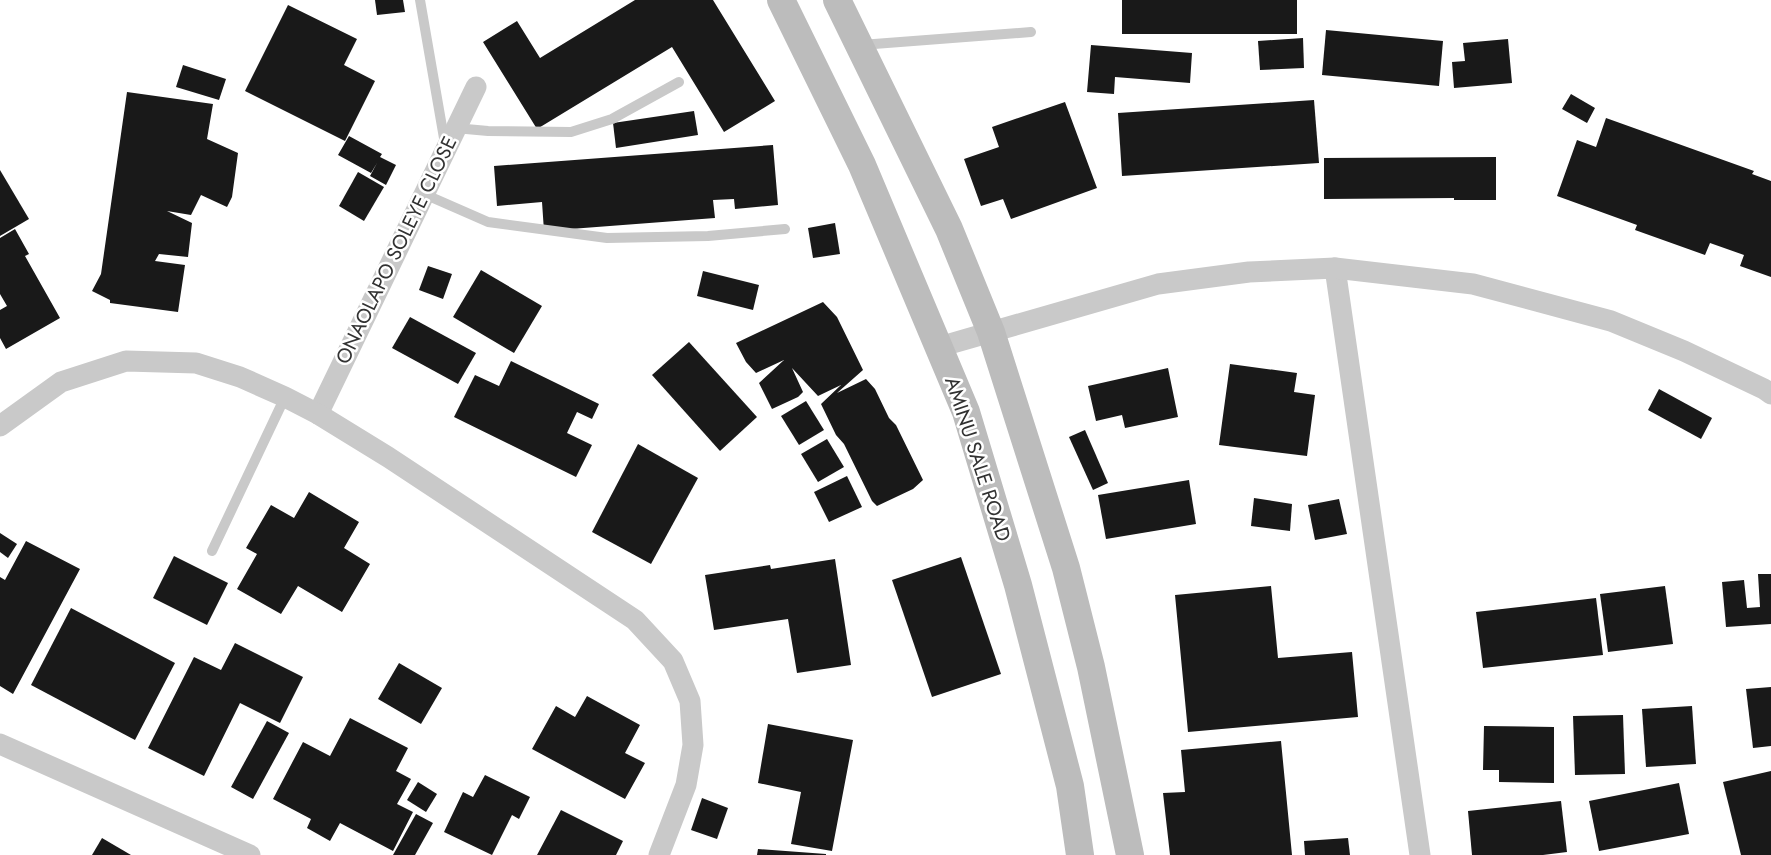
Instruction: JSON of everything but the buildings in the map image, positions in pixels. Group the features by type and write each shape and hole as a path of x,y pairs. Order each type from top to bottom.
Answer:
{"street":[{"name":"AMINU SALE ROAD","path":"781,0 862,165 966,412 1018,585 1070,786 1080,855"},
{"path":"837,0 949,229 991,332 1066,568 1090,667 1130,855"},
{"name":"ONAOLAPO SOLEYE CLOSE","path":"318,414 476,87"},
{"path":"939,347 1158,284 1249,272 1335,268 1473,284 1611,320 1768,387"},
{"path":"1335,268 1420,855"},
{"path":"0,426 61,382 126,361 196,363 240,377 318,414 388,457 635,620 673,661 690,701 693,745 686,785 660,855"},
{"path":"0,744 250,855"}],"lane":[{"path":"420,0 446,147"},
{"path":"860,45 1031,32"},
{"path":"455,128 488,131 570,132 612,119 680,82"},
{"path":"424,194 488,222 607,238 708,236 785,230"},
{"path":"212,551 285,398"}]}
